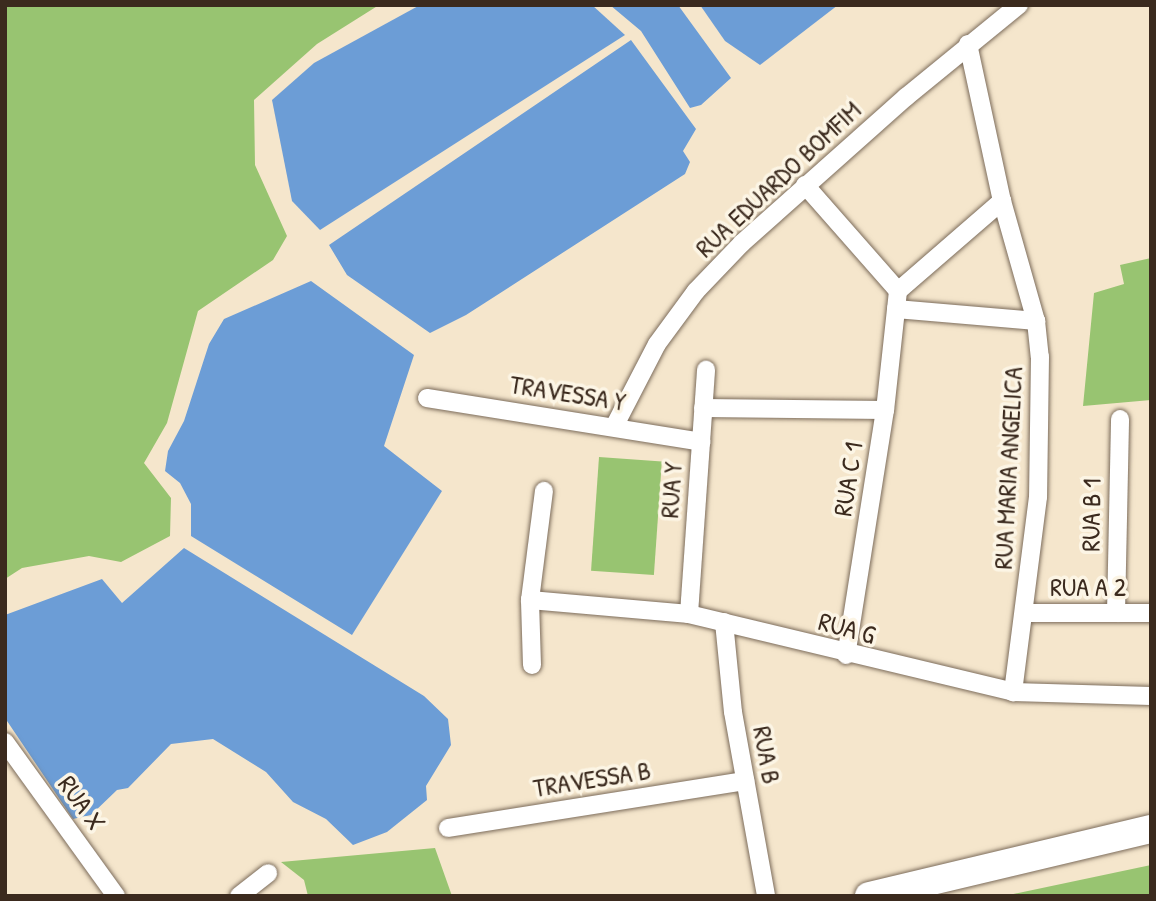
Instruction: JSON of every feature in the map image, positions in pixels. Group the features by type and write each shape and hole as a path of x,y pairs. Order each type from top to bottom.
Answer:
{"main road":[{"path":"869,896 1151,829"}],"street":[{"name":"RUA EDUARDO BOMFIM","path":"614,427 657,344 696,291 805,186 968,44 1019,5"},
{"name":"RUA MARIA ANGELICA","path":"968,44 1002,201 1036,321 1042,392 1038,497 1013,692"},
{"path":"805,186 897,300 1036,321"},
{"path":"897,300 1002,201"},
{"name":"RUA C 1","path":"846,655 885,410 897,300"},
{"name":"RUA Y","path":"689,614 706,370"},
{"name":"TRAVESSA Y","path":"427,398 701,442"},
{"path":"703,408 885,410"},
{"name":"RUA B 1","path":"1116,613 1120,419"},
{"path":"532,665 530,600 544,491"},
{"name":"RUA G","path":"530,600 689,614 846,655 1013,692 1151,696"},
{"name":"RUA A 2","path":"1025,613 1151,613"},
{"name":"RUA B","path":"724,622 745,781 766,896"},
{"name":"RUA X","path":"5,742 116,896"},
{"name":"TRAVESSA B","path":"448,828 745,781"},
{"path":"239,896 268,873"}],"green space":[{"path":"5,5 379,5 317,44 254,100 255,165 287,236 273,260 198,311 167,423 144,463 171,498 170,536 121,562 89,556 22,568 5,579"},
{"path":"1151,258 1151,400 1083,406 1094,293 1124,284 1120,265"},
{"path":"599,457 662,461 654,575 591,571"},
{"path":"435,848 452,896 308,896 304,880 281,862"},
{"path":"1151,865 1151,896 1004,896"}],"water":[{"path":"420,5 592,5 625,35 320,230 292,201 272,100 314,63"},
{"path":"610,5 678,5 731,78 701,105 690,108 641,31"},
{"path":"700,5 838,5 760,65 725,41"},
{"path":"631,40 696,129 683,151 690,162 685,174 466,315 430,333 347,275 329,245"},
{"path":"311,281 414,355 384,446 442,491 352,635 191,536 191,504 180,483 165,471 168,451 184,421 209,344 224,319"},
{"path":"184,548 424,696 448,719 451,745 426,786 427,800 387,832 353,845 326,819 293,802 266,772 213,739 171,744 128,788 117,790 91,815 73,819 5,718 5,615 102,579 122,603"}]}
